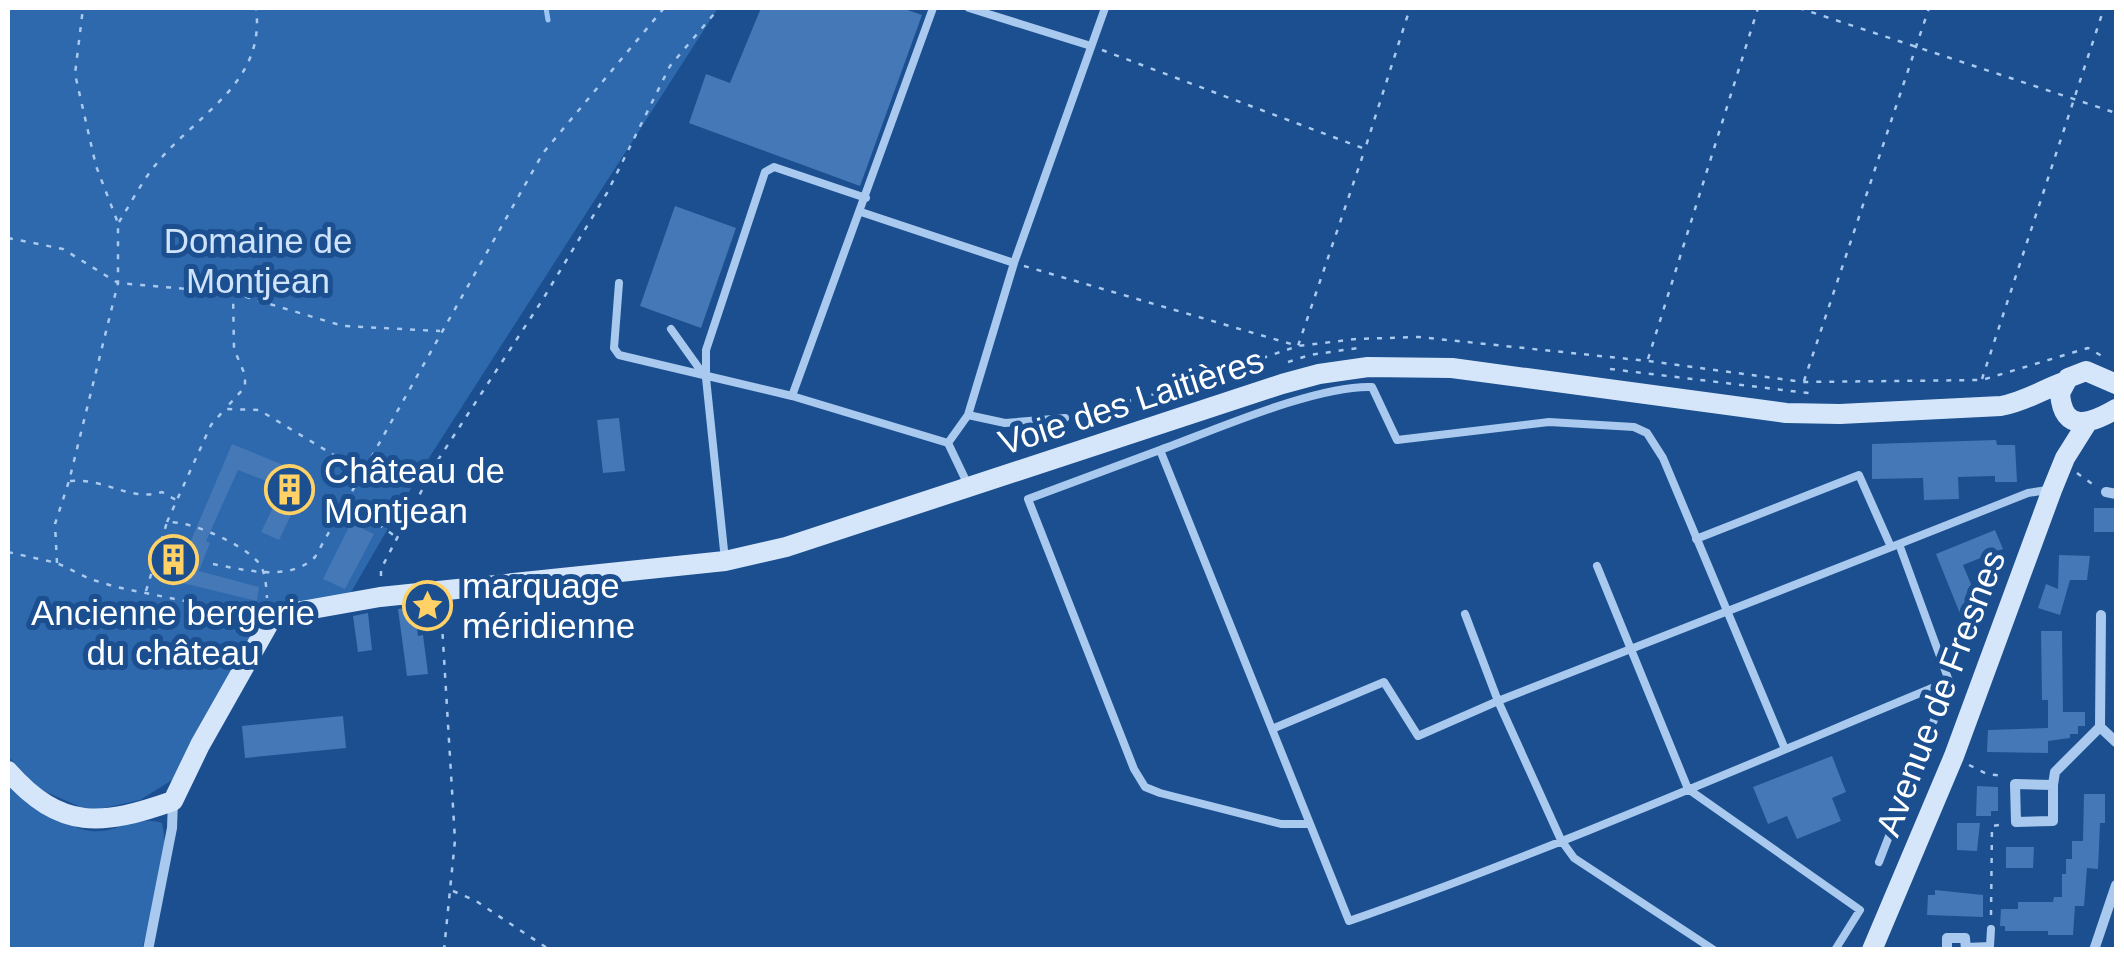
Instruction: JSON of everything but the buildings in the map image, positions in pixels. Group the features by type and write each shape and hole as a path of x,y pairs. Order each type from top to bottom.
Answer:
{"street":[{"name":"Voie des Laitières","path":"271,617 380,597 725,561 828,535 1282,384 1368,367 1452,368 1786,412 1948,410 2024,402 2088,415"},
{"path":"2076,372 2112,375 2112,396 2088,415 2060,393 2064,382 2076,372"},
{"name":"Voie des Laitières","path":"2024,402 2040,390 2064,382"},
{"name":"Avenue de Fresnes","path":"1872,950 1954,756 2052,490 2070,464 2088,415"},
{"path":"2054,785 2015,784 2016,822 2053,821 2055,772 2100,726 2102,615"},
{"path":"148,950 172,828 173,801 271,617"},
{"path":"2100,726 2116,742"},
{"path":"8,771 38,800 91,822 173,801"},
{"path":"2094,950 2116,885"},
{"path":"1947,950 1947,938 1966,938 1966,948"}],"lane":[{"path":"792,396 933,8"},
{"path":"968,8 1091,46"},
{"path":"948,443 968,416 1014,264 1105,8"},
{"path":"725,561 706,350 766,172 774,167 866,198"},
{"path":"861,212 1014,264"},
{"path":"619,283 614,348 619,355 792,396 948,443 970,488"},
{"path":"670,328 706,378"},
{"path":"1310,824 1281,824 1145,787 1134,769 1028,500 1278,407 1356,386 1372,387 1397,440 1549,422 1634,427 1648,433 1663,458 1785,749"},
{"path":"968,416 1005,424 1065,418"},
{"path":"1160,450 1349,920 1561,840 1949,680"},
{"path":"1696,539 1859,475 1895,545 1949,680 1880,862"},
{"path":"1272,729 1384,682 1418,736 1895,545 2028,494 2052,490"},
{"path":"1597,566 1688,789 1860,910 1835,950"},
{"path":"1465,614 1498,701 1561,840 1574,858 1714,950"},
{"path":"1966,948 1990,946 1991,929"}],"path":[{"path":"57,564 55,524 118,283 118,223 96,166 75,74 83,8"},
{"path":"118,223 156,164 234,87 254,52 256,8"},
{"path":"214,564 286,572 305,566 314,556 542,153 664,8"},
{"path":"380,597 381,569 436,463 606,193 670,66 719,8"},
{"path":"1298,346 1410,8"},
{"path":"1648,361 1758,8"},
{"path":"1799,8 2116,112"},
{"path":"1803,382 1929,8"},
{"path":"1982,380 2104,8"},
{"path":"1091,46 1364,149"},
{"path":"8,238 63,249 118,283 233,293 344,326 442,331"},
{"path":"1014,264 1298,346"},
{"path":"145,592 167,522 210,425 245,387 245,374 234,349 233,293"},
{"path":"1065,418 1162,392 1298,346 1356,339 1418,337 1803,382 1982,380 2088,348 2112,375"},
{"path":"225,409 259,410 364,472"},
{"path":"2070,464 2111,493"},
{"path":"69,481 102,482 147,497 162,492 178,500"},
{"path":"346,502 398,538"},
{"path":"8,552 57,564 90,580 271,617 264,572 256,559 182,522 167,522"},
{"path":"440,592 454,840 444,950"},
{"path":"1954,756 1987,774 2010,776 2015,784"},
{"path":"1991,929 1992,826 2016,822"},
{"path":"452,890 476,901 550,950"}],"green space":[{"name":"Domaine de Montjean","path":"8,8 718,8 427,461 350,594 277,607 177,777 140,800 90,811 37,788 8,756"},
{"path":"8,781 57,818 91,831 143,821 162,823 162,870 142,949 8,949"}],"waterway":[{"path":"546,8 548,20"}],"place":[{"name":"Château de Montjean","path":"289,490"},
{"name":"Ancienne bergerie du château","path":"173,560"},
{"name":"marquage méridienne","path":"427,605"}]}
